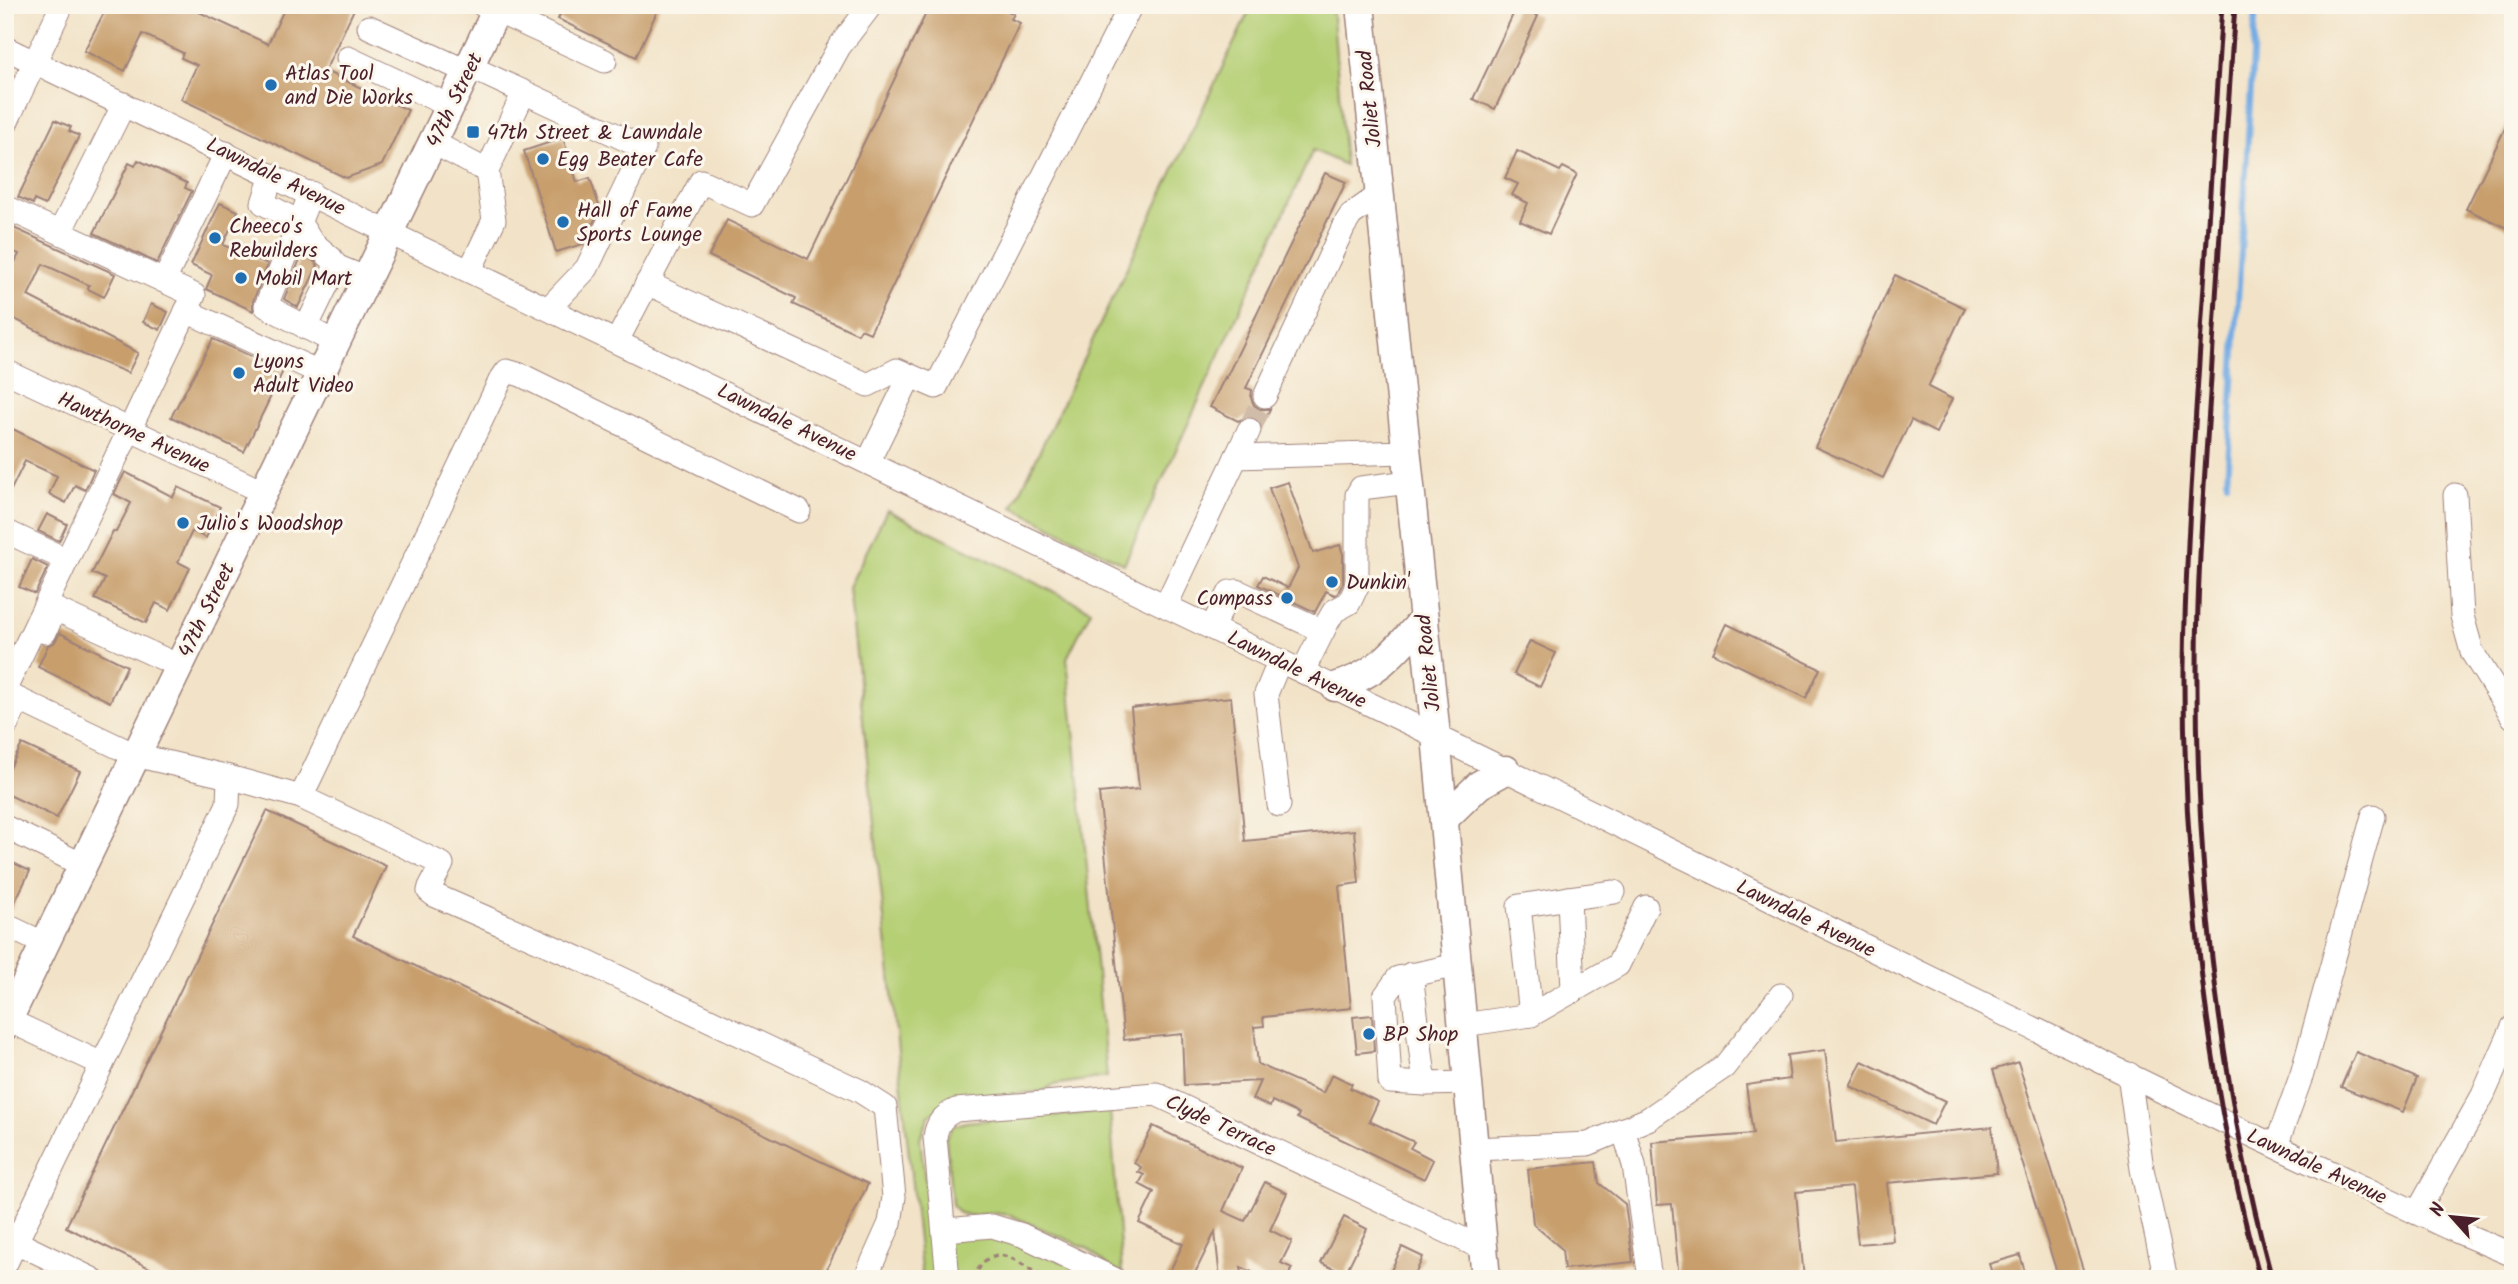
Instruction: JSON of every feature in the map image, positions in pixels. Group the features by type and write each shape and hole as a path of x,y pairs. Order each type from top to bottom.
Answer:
{"main road":[{"name":"Joliet Road","path":"1360,5 1436,736 1486,1279"},
{"name":"47th Street","path":"7,1019 452,107 493,7"},
{"path":"1335,687 1348,683 1386,661 1424,619"},
{"path":"1444,819 1479,785 1506,770"}],"street":[{"path":"5,125 62,5"},
{"path":"617,341 701,181 751,205 839,47 871,5"},
{"path":"647,283 868,385 897,370 936,387 1131,5"},
{"path":"493,7 606,61"},
{"path":"369,27 524,92 644,148 587,268 549,308"},
{"name":"Lawndale Avenue","path":"5,48 1303,671 2276,1146 2417,1213 2510,1248"},
{"path":"348,58 452,107"},
{"path":"470,270 494,220 487,171 524,92"},
{"path":"60,232 124,104"},
{"path":"434,143 487,171"},
{"path":"163,281 226,153"},
{"path":"272,175 263,203 299,222 311,241 331,258 336,266 367,279"},
{"path":"311,193 266,306 336,342"},
{"path":"1265,396 1344,226 1351,215 1379,195"},
{"path":"5,206 194,295 67,560 11,695 5,728"},
{"path":"306,328 336,266"},
{"path":"187,311 321,373"},
{"name":"Hawthorne Avenue","path":"5,371 263,492"},
{"path":"301,797 500,380 507,371 521,374 799,511"},
{"path":"868,462 910,376"},
{"path":"1166,605 1249,430"},
{"path":"1236,457 1406,452"},
{"path":"1303,671 1335,611 1349,603 1357,586 1357,495 1361,488 1409,482"},
{"path":"2455,495 2462,616 2472,652 2513,717"},
{"path":"5,531 67,560"},
{"path":"1212,628 1230,592 1237,592 1323,631"},
{"path":"11,695 55,609 179,666"},
{"path":"1279,805 1266,694 1280,660"},
{"path":"11,695 135,755 301,797 442,864 429,891 434,895 578,958 848,1085 884,1107 894,1197 890,1223 865,1279"},
{"path":"5,1265 228,804 229,777"},
{"path":"2276,1146 2302,1074 2373,816"},
{"path":"5,827 83,865"},
{"path":"1531,1015 1519,905 1614,892"},
{"path":"1569,898 1573,991"},
{"path":"1463,1025 1531,1015 1618,965 1646,907"},
{"path":"5,925 45,944"},
{"path":"1457,965 1398,978 1385,996 1390,1082 1468,1083"},
{"path":"1411,974 1424,1084"},
{"path":"1474,1149 1588,1144 1648,1119 1724,1067 1781,995"},
{"path":"7,1019 102,1064"},
{"path":"2417,1213 2483,1095 2513,1027"},
{"path":"2129,1074 2142,1170 2165,1279"},
{"name":"Clyde Terrace","path":"945,1230 935,1137 941,1120 956,1110 1156,1094 1484,1249"},
{"path":"1623,1129 1634,1166 1650,1279"},
{"path":"948,1279 945,1230 992,1226 1022,1235 1114,1279"},
{"path":"16,1242 92,1279"}],"path":[{"path":"973,1279 986,1259 999,1254 1007,1255 1047,1279"}],"green space":[{"path":"1252,5 1332,5 1345,165 1313,150 1124,564 1013,507"},
{"path":"887,510 1091,610 1067,658 1107,1077 1053,1085 1043,1091 951,1101 929,1116 920,1138 932,1238 989,1229 1101,1279 922,1279 849,587"},
{"path":"1110,1110 1122,1274 1087,1248 1010,1215 991,1213 973,1216 959,1213 952,1205 946,1137 953,1126 966,1122"}],"building":[{"name":"Atlas Tool and Die Works","path":"108,5 184,5 268,44 286,5 356,5 325,71 408,110 382,165 346,178 181,99 197,65 181,58 183,53 143,34 125,71 84,51"},
{"path":"564,5 660,5 636,57 558,19"},
{"path":"930,5 996,5 1014,14 1011,19 1020,23 870,333 861,329 858,334 793,304 796,298 709,256 727,220 808,259"},
{"path":"1517,6 1538,16 1495,109 1473,99"},
{"path":"2513,112 2513,231 2466,209"},
{"path":"55,120 71,127 69,131 79,136 45,205 34,200 33,204 18,197"},
{"path":"563,138 577,182 590,178 600,209 583,244 556,252 524,151"},
{"path":"1517,151 1560,171 1563,167 1577,174 1549,234 1520,221 1528,203 1512,195 1518,184 1505,178"},
{"path":"138,160 187,183 185,188 192,191 157,263 94,233 129,163 135,166"},
{"path":"1325,173 1346,182 1246,388 1252,390 1254,405 1260,409 1270,409 1262,425 1256,418 1249,416 1238,421 1210,407"},
{"name":"Mobil Mart","path":"220,203 238,211 223,245 268,264 253,301 253,311 206,289 212,275 191,265"},
{"path":"5,224 115,274 104,297 88,289 89,285 43,264 28,296 138,353 128,373 84,355 5,314 5,283 19,254 5,248"},
{"path":"303,252 318,265 298,307 284,299"},
{"path":"1895,275 1965,308 1928,387 1952,399 1936,433 1911,420 1883,478 1815,447"},
{"path":"151,304 168,312 160,330 143,322"},
{"path":"213,339 283,371 244,452 171,417"},
{"path":"5,425 94,470 85,490 75,485 66,503 49,494 57,476 25,461 5,502"},
{"path":"125,472 173,497 178,487 220,507 206,538 192,531 178,562 190,568 170,610 156,603 146,623 95,599 105,579 92,573 131,503 114,494"},
{"path":"1288,482 1313,553 1340,545 1343,554 1343,583 1335,595 1326,591 1315,612 1258,585 1263,576 1288,588 1298,568 1269,488"},
{"path":"47,514 67,524 59,541 38,531"},
{"path":"32,559 48,567 35,594 19,587"},
{"path":"1727,624 1820,669 1806,698 1713,653"},
{"path":"60,633 127,666 110,702 38,667 48,645 54,643"},
{"path":"1530,641 1556,653 1540,687 1514,674"},
{"path":"1231,697 1245,841 1354,830 1359,883 1339,886 1351,1008 1263,1017 1264,1026 1254,1027 1258,1064 1323,1093 1332,1074 1352,1084 1350,1088 1378,1102 1369,1121 1414,1142 1410,1148 1433,1160 1424,1179 1297,1118 1299,1114 1272,1101 1270,1107 1252,1099 1260,1081 1184,1085 1182,1034 1124,1040 1099,793 1139,789 1131,708"},
{"path":"22,744 80,771 57,818 5,793 5,778"},
{"path":"267,811 386,866 353,936 868,1184 822,1279 172,1279 66,1227"},
{"path":"5,859 30,871 10,912 5,911"},
{"name":"BP Shop","path":"1372,1015 1374,1051 1357,1053 1353,1017"},
{"path":"1825,1050 1836,1142 1992,1127 1997,1173 1887,1183 1893,1241 1858,1244 1852,1187 1796,1192 1804,1279 1679,1279 1672,1204 1657,1205 1652,1142 1753,1134 1746,1085 1790,1079 1787,1055"},
{"path":"2356,1052 2417,1078 2403,1112 2341,1087"},
{"path":"1862,1061 1945,1101 1933,1125 1850,1086"},
{"path":"2018,1062 2086,1279 2059,1279 1993,1070"},
{"path":"1153,1126 1242,1168 1223,1211 1245,1221 1265,1182 1287,1193 1270,1230 1292,1241 1281,1263 1292,1268 1287,1279 1267,1279 1241,1267 1243,1279 1220,1279 1215,1232 1192,1279 1166,1279 1183,1244 1139,1223 1154,1192 1139,1184 1144,1175 1138,1172 1141,1167 1134,1163"},
{"path":"1596,1162 1599,1183 1625,1204 1633,1262 1564,1269 1562,1249 1533,1224 1528,1169"},
{"path":"1344,1217 1367,1229 1345,1274 1321,1263"},
{"path":"1402,1247 1423,1257 1413,1279 1387,1279"},
{"path":"2020,1255 2027,1279 1994,1279 1989,1264"}],"waterway":[{"path":"2227,482 2256,5"}],"tunnel":[{"path":"1249,430 1265,396"}],"railway":[{"path":"2222,5 2187,559 2185,743 2194,898 2212,1053 2241,1205 2260,1279"},
{"path":"2235,5 2200,559 2197,631 2198,744 2206,898 2214,975 2238,1129 2272,1279"}],"place":[{"name":"Atlas Tool and Die Works","path":"271,85"},
{"name":"47th Street & Lawndale","path":"473,132"},
{"name":"Egg Beater Cafe","path":"543,159"},
{"name":"Hall of Fame Sports Lounge","path":"563,222"},
{"name":"Cheeco's Rebuilders","path":"215,238"},
{"name":"Mobil Mart","path":"241,278"},
{"name":"Lyons Adult Video","path":"239,373"},
{"name":"Julio's Woodshop","path":"183,523"},
{"name":"Dunkin'","path":"1332,582"},
{"name":"Compass","path":"1287,598"},
{"name":"BP Shop","path":"1369,1034"}]}
